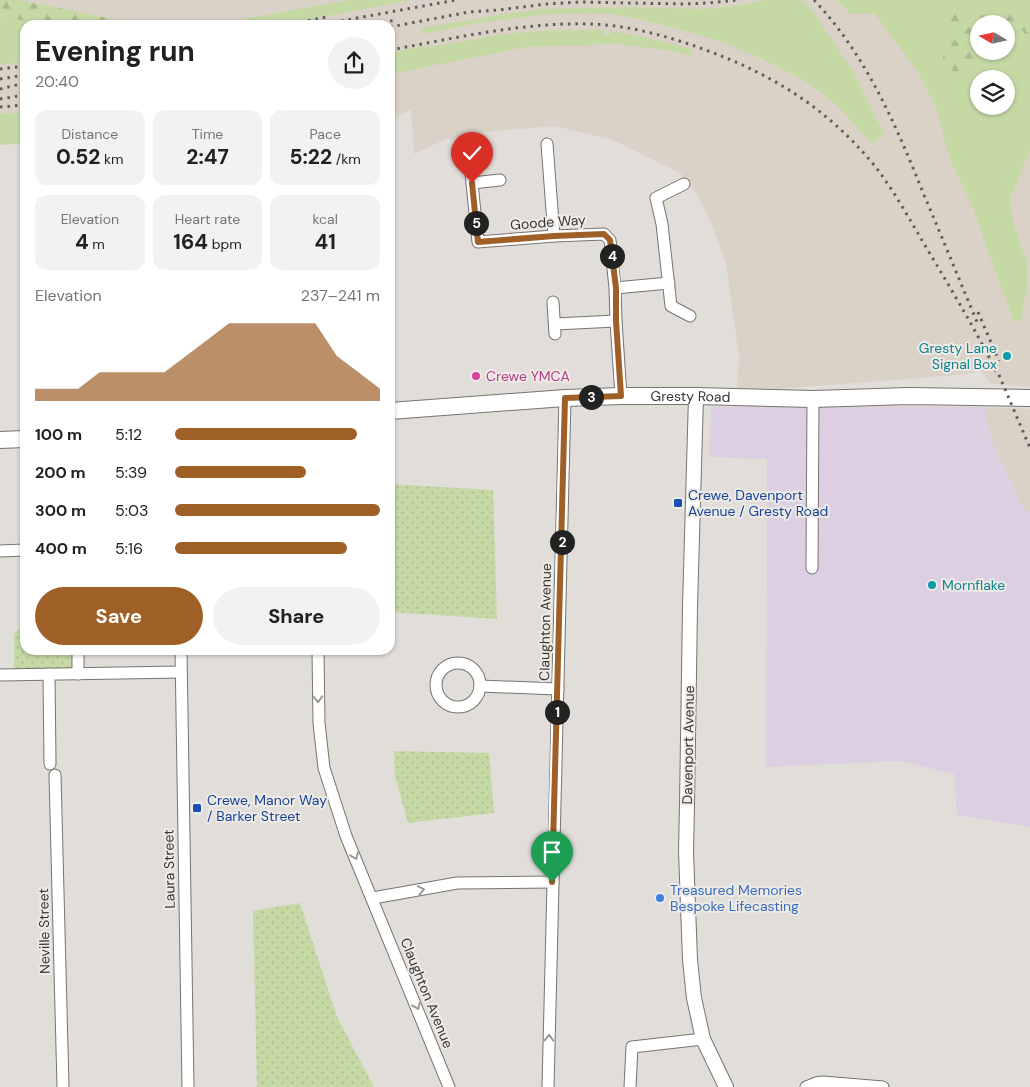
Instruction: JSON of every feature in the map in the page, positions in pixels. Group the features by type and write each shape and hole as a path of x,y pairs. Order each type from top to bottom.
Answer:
{"main road":[{"name":"Gresty Road","path":"395,411 565,398 621,396 813,399 909,396 1030,398"},
{"path":"0,440 20,439"}],"street":[{"path":"547,144 554,236"},
{"name":"Goode Way","path":"469,148 478,242 604,234 610,240 616,288 616,321 621,396"},
{"path":"472,183 500,180"},
{"path":"684,184 656,198 662,224 672,306 690,316"},
{"path":"616,288 669,282"},
{"path":"553,302 555,329 616,321"},
{"name":"Davenport Avenue","path":"696,396 686,851 690,960 694,998 703,1039 726,1087"},
{"name":"Claughton Avenue","path":"548,1087 565,398"},
{"path":"812,568 813,399"},
{"path":"0,551 20,550"},
{"path":"78,655 78,674"},
{"name":"Laura Street","path":"181,655 188,1087"},
{"name":"Claughton Avenue","path":"318,655 319,724 324,768 346,836 450,1087"},
{"path":"0,675 181,672"},
{"path":"49,674 50,764"},
{"path":"480,686 558,689"},
{"name":"Neville Street","path":"55,775 63,1087"},
{"path":"373,898 457,883 552,882"},
{"path":"630,1087 632,1048 703,1039"},
{"path":"806,1087 823,1082 883,1087"}],"shaded area":[{"path":"0,0 1030,0 1030,387 989,383 980,371 958,375 778,389 737,389 739,356 726,264 713,227 695,191 680,173 613,140 554,126 484,132 458,137 442,141 414,154 411,109 395,118 395,20 20,20 20,143 0,145"},
{"path":"711,407 988,407 985,414 992,442 1023,508 1030,511 1030,827 957,815 954,774 901,761 766,767 767,459 709,457"},
{"path":"988,407 1030,409 1030,511 1023,508 992,442 985,414"}],"green space":[{"path":"0,0 20,0 118,20 20,20 0,17"},
{"path":"348,0 411,0 306,20 244,19"},
{"path":"767,0 801,0 810,8 853,71 885,136 871,143 836,104 808,83 762,59 722,42 642,20 613,14 548,14 484,22 422,34 421,28 545,9 630,7 706,9"},
{"path":"837,0 1030,0 1030,151 1010,198 1013,222 1027,263 1027,286 1021,321 1014,321 975,213 952,164 938,112 920,75 874,13 850,14"},
{"path":"976,0 983,0 980,15 972,15"},
{"path":"951,10 961,14 968,20 970,18 970,60 977,60 961,82 942,59 949,37 954,33 946,24"},
{"path":"1013,12 1026,15 1030,18 1030,38 1015,25 1015,15 980,15"},
{"path":"0,17 28,20 20,20 20,63 0,65"},
{"path":"604,30 604,34 610,35 611,31 691,49 691,55 619,44 526,47 395,73 395,51 523,32"},
{"path":"20,112 20,143 0,145 0,114"},
{"path":"395,484 493,490 497,619 395,612"},
{"path":"20,628 20,655 78,655 78,674 14,675 14,634"},
{"path":"394,751 489,753 494,813 408,823 395,776"},
{"path":"300,903 337,1017 374,1087 257,1087 253,911"}],"railway":[{"path":"346,20 456,0"},
{"path":"395,26 469,12 546,4 581,2 682,4 737,0"},
{"path":"814,0 833,21 849,44 864,67 891,117 977,322"},
{"path":"312,20 327,17"},
{"path":"395,49 515,28 565,24 604,25 647,32 689,44 728,59 775,82 797,95 837,126 874,165 897,198 941,272 998,375"},
{"path":"0,69 20,67"},
{"path":"0,79 20,76"},
{"path":"0,89 20,84"},
{"path":"0,99 20,96"},
{"path":"0,107 20,105"},
{"path":"978,312 999,361"},
{"path":"996,368 1030,448"}],"place":[{"name":"Gresty Lane Signal Box","path":"1007,356"},
{"name":"Crewe YMCA","path":"476,376"},
{"name":"Crewe, Davenport Avenue / Gresty Road","path":"678,503"},
{"name":"Mornflake","path":"932,585"},
{"name":"Crewe, Manor Way / Barker Street","path":"197,808"},
{"name":"Treasured Memories Bespoke Lifecasting","path":"660,898"}],"route":[{"path":"472,183 478,242 604,234 610,240 616,288 616,321 621,396 565,398 552,882"}]}
